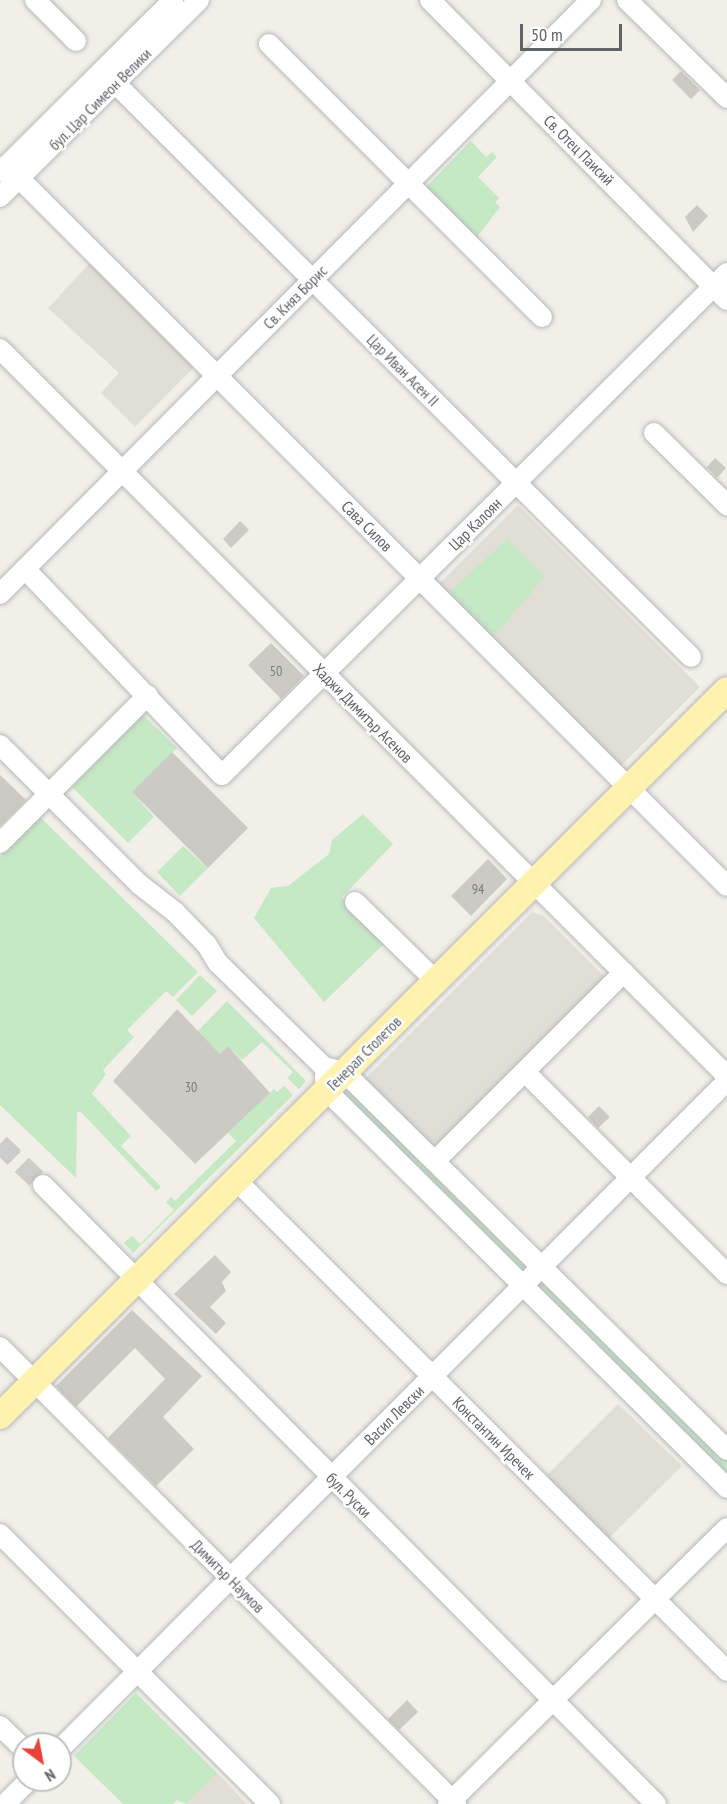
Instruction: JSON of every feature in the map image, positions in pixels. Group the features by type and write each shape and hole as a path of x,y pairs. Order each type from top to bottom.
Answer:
{"main road":[{"name":"Генерал Столетов","path":"0,1416 236,1180 332,1076 436,981 726,694"}],"street":[{"path":"35,0 76,41"},
{"name":"бул. Цар Симеон Велики","path":"0,197 9,172 173,0"},
{"name":"бул. Цар Симеон Велики","path":"9,172 115,83 199,0"},
{"name":"Св. Отец Паисий","path":"430,0 722,287"},
{"name":"Св. Княз Борис","path":"0,594 591,0"},
{"path":"627,0 727,98"},
{"path":"269,44 542,317"},
{"name":"Цар Иван Асен II","path":"115,83 691,657"},
{"name":"Сава Силов","path":"9,172 217,376 727,886"},
{"name":"Цар Калоян","path":"148,695 222,775 516,483 722,287"},
{"name":"Хаджи Димитър Асенов","path":"0,349 727,1076"},
{"path":"654,433 727,505"},
{"path":"0,843 148,695 25,569"},
{"path":"0,744 202,949 332,1076 524,1284 727,1488"},
{"path":"355,902 436,981"},
{"path":"435,1161 624,972"},
{"path":"525,1072 727,1274"},
{"path":"332,1076 435,1161 727,1450"},
{"name":"Васил Левски","path":"72,1737 727,1081"},
{"name":"Константин Иречек","path":"236,1180 727,1671"},
{"name":"бул. Руски","path":"43,1185 656,1804"},
{"name":"Димитър Наумов","path":"0,1347 452,1803"},
{"path":"452,1803 727,1528"},
{"path":"0,1534 136,1673 270,1804"},
{"path":"0,1726 12,1738"},
{"path":"5,1804 17,1792"}],"shaded area":[{"path":"90,263 194,367 135,427 101,393 119,373 48,308"},
{"path":"518,505 700,687 621,766 439,584"},
{"path":"532,912 544,916 606,978 436,1152 364,1080"},
{"path":"618,1404 682,1466 608,1539 545,1477"},
{"path":"217,1773 247,1804 186,1804"}],"green space":[{"path":"471,141 486,157 492,152 497,157 478,177 499,198 495,202 500,207 477,237 426,187"},
{"path":"507,539 545,576 494,636 450,592"},
{"path":"143,715 177,748 132,792 154,817 128,843 72,787"},
{"path":"363,814 393,844 342,897 386,942 324,1002 254,918 271,888 288,886 329,854 332,840"},
{"path":"38,815 198,972 173,997 166,991 127,1030 134,1037 103,1070 106,1074 92,1094 131,1136 121,1146 161,1187 156,1191 80,1111 77,1113 76,1178 0,1105 0,857"},
{"path":"183,846 208,868 180,896 157,872"},
{"path":"200,975 217,991 192,1016 176,1000"},
{"path":"227,1001 306,1081 299,1089 287,1078 293,1072 262,1042 242,1060 228,1046 220,1054 198,1031"},
{"path":"344,1072 727,1450 727,1488 326,1090"},
{"path":"284,1086 293,1095 133,1253 124,1243 132,1236 140,1244 174,1210 166,1202 171,1197 175,1201 236,1141 228,1133 274,1089 277,1092"},
{"path":"136,1693 217,1773 186,1804 177,1800 173,1804 123,1804 74,1756"}],"building":[{"path":"681,71 700,90 691,99 672,80"},
{"path":"697,205 708,216 693,232 685,217"},
{"path":"715,458 726,468 717,478 707,467"},
{"path":"240,521 249,530 231,548 223,539"},
{"path":"271,643 304,676 281,699 248,665"},
{"path":"172,752 248,828 208,868 132,792"},
{"path":"0,775 26,800 0,826"},
{"path":"488,859 507,879 471,916 451,896"},
{"path":"177,1009 220,1054 228,1046 270,1093 195,1164 113,1081"},
{"path":"599,1106 610,1117 598,1128 588,1117"},
{"path":"215,1255 231,1272 222,1282 226,1291 210,1307 226,1323 216,1334 174,1294"},
{"path":"132,1310 202,1376 163,1417 194,1449 156,1486 108,1438 165,1379 135,1348 76,1407 56,1386"},
{"path":"407,1700 418,1712 399,1730 388,1719"}],"tunnel":[{"path":"0,1144 43,1185"}]}
